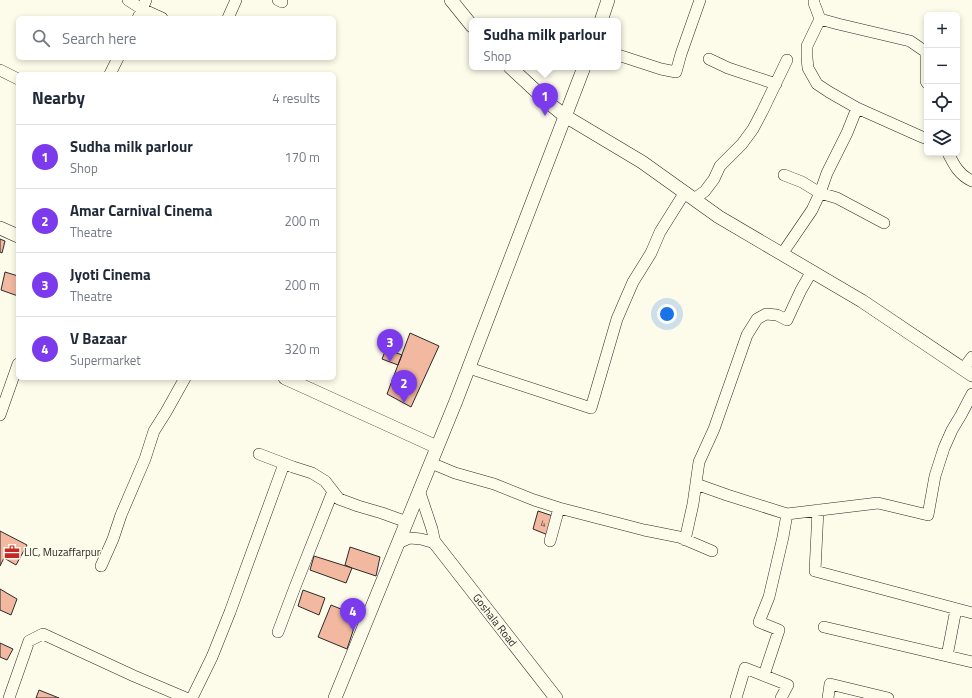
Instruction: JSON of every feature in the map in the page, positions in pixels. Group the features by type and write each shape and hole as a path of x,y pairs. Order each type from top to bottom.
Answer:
{"main road":[{"path":"451,0 469,22"},
{"path":"602,18 608,0"},
{"path":"513,70 565,116 642,162 719,217 862,301 968,372"},
{"path":"335,698 469,368 583,70"},
{"path":"0,228 16,235"},
{"path":"289,380 437,447"},
{"name":"Goshala Road","path":"435,543 556,698"}],"street":[{"path":"128,0 142,9 158,16"},
{"path":"229,16 236,0"},
{"path":"621,57 676,72 700,0"},
{"path":"814,0 820,19 807,46 807,58 808,68 817,84 857,108 924,138"},
{"path":"820,19 910,41 924,51"},
{"path":"708,59 728,68 776,84"},
{"path":"111,72 117,60"},
{"path":"469,368 591,408 617,319 633,282 651,253 660,232 689,195 704,191 714,179 720,166 742,144 753,129 787,60"},
{"path":"0,70 16,78"},
{"path":"782,254 812,210 827,173 847,133 857,108"},
{"path":"950,156 956,169 967,179 972,181"},
{"path":"784,175 802,182 820,193 837,198 884,223"},
{"path":"685,540 693,504 699,462 714,429 747,335 757,319 766,314 777,315 787,320 812,271"},
{"path":"968,372 972,357"},
{"path":"0,415 16,370"},
{"path":"100,566 113,539 120,515 145,459 154,431 184,380"},
{"path":"696,484 787,514 878,503 928,515 935,476 944,448 972,394"},
{"path":"259,454 312,473 325,481 339,498 406,522"},
{"path":"431,463 455,473 494,484 559,508 679,538 712,551"},
{"path":"192,698 212,658 284,464"},
{"path":"398,543 410,538 435,543 420,490"},
{"path":"278,632 333,491"},
{"path":"550,541 559,508"},
{"path":"818,510 815,571 972,613"},
{"path":"764,675 780,630 759,622 768,597 783,537 787,514"},
{"path":"947,656 956,609"},
{"path":"824,627 972,662"},
{"path":"9,698 29,641 43,634 186,698"},
{"path":"736,698 746,668 788,685 782,698"},
{"path":"828,698 830,684 888,698"}],"building":[{"path":"0,239 5,241 2,253 0,252"},
{"path":"5,272 16,275 16,295 1,290"},
{"path":"410,333 439,346 411,407 387,394"},
{"path":"386,349 402,355 398,365 382,359"},
{"path":"538,511 553,516 548,535 533,529"},
{"name":"LIC, Muzaffarpur","path":"0,531 27,545 16,565 4,558 0,566"},
{"path":"350,547 380,557 376,576 345,565"},
{"path":"314,556 352,568 346,583 310,570"},
{"path":"0,589 17,599 11,615 0,610"},
{"path":"303,590 325,598 319,615 298,606"},
{"path":"331,605 358,616 347,649 318,637"},
{"path":"0,643 13,649 7,660 0,657"},
{"path":"39,690 59,698 36,698"}],"place":[{"name":"Sudha milk parlour","path":"545,116"},
{"name":"Jyoti Cinema","path":"390,362"},
{"name":"Amar Carnival Cinema","path":"404,403"},
{"name":"LIC, Muzaffarpur","path":"12,552"},
{"name":"V Bazaar","path":"353,631"}]}
